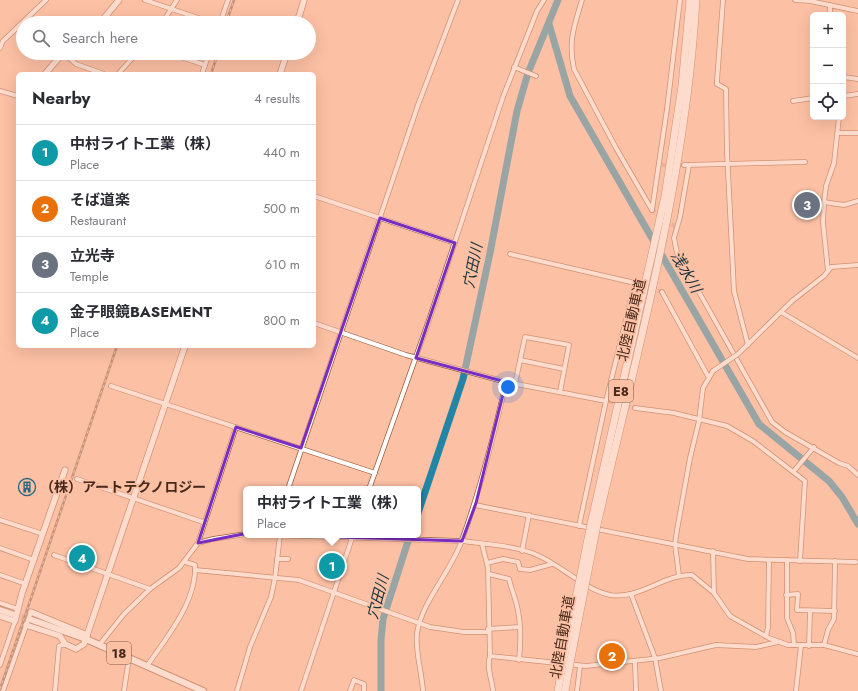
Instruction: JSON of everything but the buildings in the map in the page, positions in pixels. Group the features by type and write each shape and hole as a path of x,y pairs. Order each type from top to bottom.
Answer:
{"highway":[{"name":"北陸自動車道","path":"558,691 566,667 594,525 659,223 678,114 690,0"},
{"name":"北陸自動車道","path":"594,525 665,230 685,114 696,0"},
{"name":"北陸自動車道","path":"565,691 566,667"}],"main road":[{"path":"0,610 12,614"},
{"name":"18","path":"32,620 86,637 203,691"}],"street":[{"path":"28,16 46,0"},
{"path":"106,16 119,0"},
{"path":"145,0 193,16"},
{"path":"168,16 177,0"},
{"path":"222,16 228,0"},
{"path":"299,16 304,0"},
{"path":"289,486 418,105 458,0"},
{"path":"370,486 416,358 515,67 536,11 544,0"},
{"path":"582,0 571,39 571,57 574,69 616,148 652,210 661,165 680,0"},
{"path":"723,0 717,84 726,89 727,163 734,291 748,345"},
{"path":"795,0 858,11"},
{"path":"830,5 830,12"},
{"path":"0,48 2,40 16,27"},
{"path":"47,72 58,60"},
{"path":"72,60 76,64 98,72"},
{"path":"120,72 131,60"},
{"path":"190,60 205,65"},
{"path":"203,72 207,60"},
{"path":"281,72 285,60"},
{"path":"515,67 536,76"},
{"path":"846,77 858,79"},
{"path":"0,91 16,95"},
{"path":"846,96 858,94"},
{"path":"793,100 810,98"},
{"path":"828,271 823,223 824,202 826,186 834,162 839,120"},
{"path":"838,132 858,134"},
{"path":"684,165 805,162"},
{"path":"689,165 680,217 674,238 677,253 770,419 785,432 814,447 839,463 848,466 858,474"},
{"path":"316,197 455,243"},
{"path":"824,202 844,205 858,201"},
{"path":"510,254 635,283 603,400 579,526"},
{"path":"679,576 675,544 690,458 699,421 702,388 713,371 738,354 781,312 831,267 858,265"},
{"path":"662,292 709,378"},
{"path":"781,312 858,358"},
{"path":"316,324 416,358 450,366 478,375 515,384 603,400"},
{"path":"515,384 525,337 569,345 560,392"},
{"path":"26,625 60,636 65,644 76,649 84,644 185,348"},
{"path":"520,360 564,369"},
{"path":"423,691 417,643 420,624 438,584 462,541 475,505 506,382"},
{"path":"111,386 301,448 375,474"},
{"path":"635,408 674,413 699,421 727,426 753,441 795,470 805,481 800,561"},
{"path":"100,644 124,614 150,589 168,577 185,562 198,543 203,522 236,427"},
{"path":"795,470 814,447"},
{"path":"0,665 65,470"},
{"path":"77,479 134,500 203,522"},
{"path":"475,505 748,559 856,562"},
{"path":"522,551 529,515"},
{"path":"0,520 43,534"},
{"path":"198,543 243,534"},
{"path":"236,691 250,647 271,596 275,578 280,538"},
{"path":"301,691 353,538"},
{"path":"374,538 462,541 522,551 537,555 604,593 623,596 679,576 692,575 714,593 730,616 766,636 779,642 794,645 824,645 858,654"},
{"path":"482,544 489,574 488,631 490,656 487,663 492,679 492,691"},
{"path":"0,548 34,560"},
{"path":"713,551 714,593"},
{"path":"54,554 150,589"},
{"path":"277,559 288,559"},
{"path":"487,562 503,559 518,562 520,569 530,570 552,564"},
{"path":"766,636 768,627 769,560"},
{"path":"787,560 787,618 793,633 794,645"},
{"path":"824,645 828,630 834,619 835,612 835,561"},
{"path":"146,666 184,608 194,581 195,570 195,565 185,562"},
{"path":"195,570 307,582 420,624 464,632 519,627"},
{"path":"489,574 509,579 517,604 521,640 519,660"},
{"path":"0,575 26,584"},
{"path":"631,594 655,658 661,691"},
{"path":"786,595 798,594 797,610 810,612 835,612"},
{"path":"0,603 18,609"},
{"path":"3,691 30,612 86,637"},
{"path":"809,646 810,612"},
{"path":"0,616 15,621"},
{"path":"490,656 580,666 635,662 716,646 756,647 779,642"},
{"path":"55,691 59,646 65,644"},
{"path":"796,691 801,646"},
{"path":"124,691 129,658"},
{"path":"635,662 636,691"},
{"path":"577,691 580,666"},
{"path":"350,691 354,680 364,684 364,691"}],"highlighted area":[{"path":"380,218 455,243 416,358 506,382 476,503 462,541 243,534 198,543 236,427 301,448"}],"waterway":[{"name":"穴田川","path":"421,504 463,379 490,253 517,111 528,73 558,0"},
{"name":"浅水川","path":"549,24 570,96 759,424 829,481 842,497 858,524"},
{"name":"穴田川","path":"381,691 381,640 383,619 409,538"}],"tunnel":[{"path":"662,165 684,165"},
{"path":"652,210 677,228"},
{"path":"635,283 662,292"},
{"path":"603,400 635,408"},
{"path":"13,614 32,620"}],"railway":[{"path":"228,16 234,0"},
{"path":"212,72 216,60"},
{"path":"0,689 116,348"}],"place":[{"name":"立光寺","path":"807,205"},
{"name":"（株）アートテクノロジー","path":"27,487"},
{"name":"金子眼鏡BASEMENT","path":"82,558"},
{"name":"中村ライト工業（株）","path":"332,566"},
{"name":"そば道楽","path":"612,656"}]}
